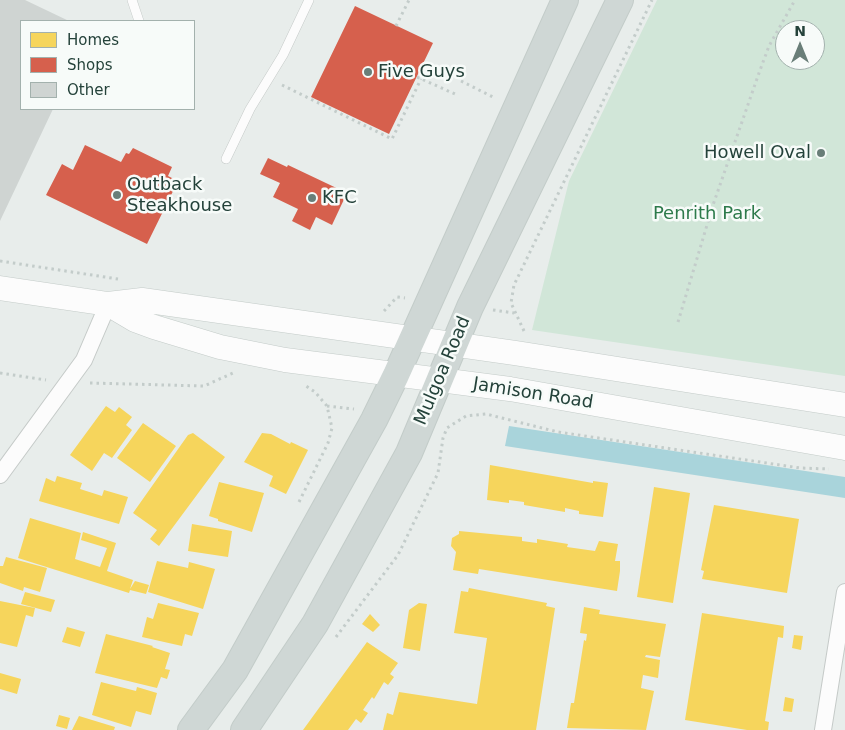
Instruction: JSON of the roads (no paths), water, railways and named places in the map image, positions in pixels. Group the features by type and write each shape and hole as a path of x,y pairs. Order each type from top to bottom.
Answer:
{"main road":[{"path":"191,730 235,670 374,420 565,0"},
{"name":"Mulgoa Road","path":"244,730 316,624 409,453 470,307 620,0"},
{"name":"Jamison Road","path":"0,288 108,304 142,300 412,338 845,405"},
{"name":"Jamison Road","path":"108,304 135,320 220,347 285,360 520,391 845,448"}],"street":[{"path":"0,475 84,360 108,304"},
{"path":"823,730 845,592"}],"lane":[{"path":"132,0 139,20"},
{"path":"226,159 250,108 269,78 309,0"}],"water":[{"path":"509,426 845,477 845,498 505,446"}],"place":[{"name":"Five Guys","path":"368,72"},
{"name":"Howell Oval","path":"821,153"},
{"name":"Outback Steakhouse","path":"117,195"},
{"name":"KFC","path":"312,198"}],"park label":[{"name":"Penrith Park","path":"707,214"}]}
